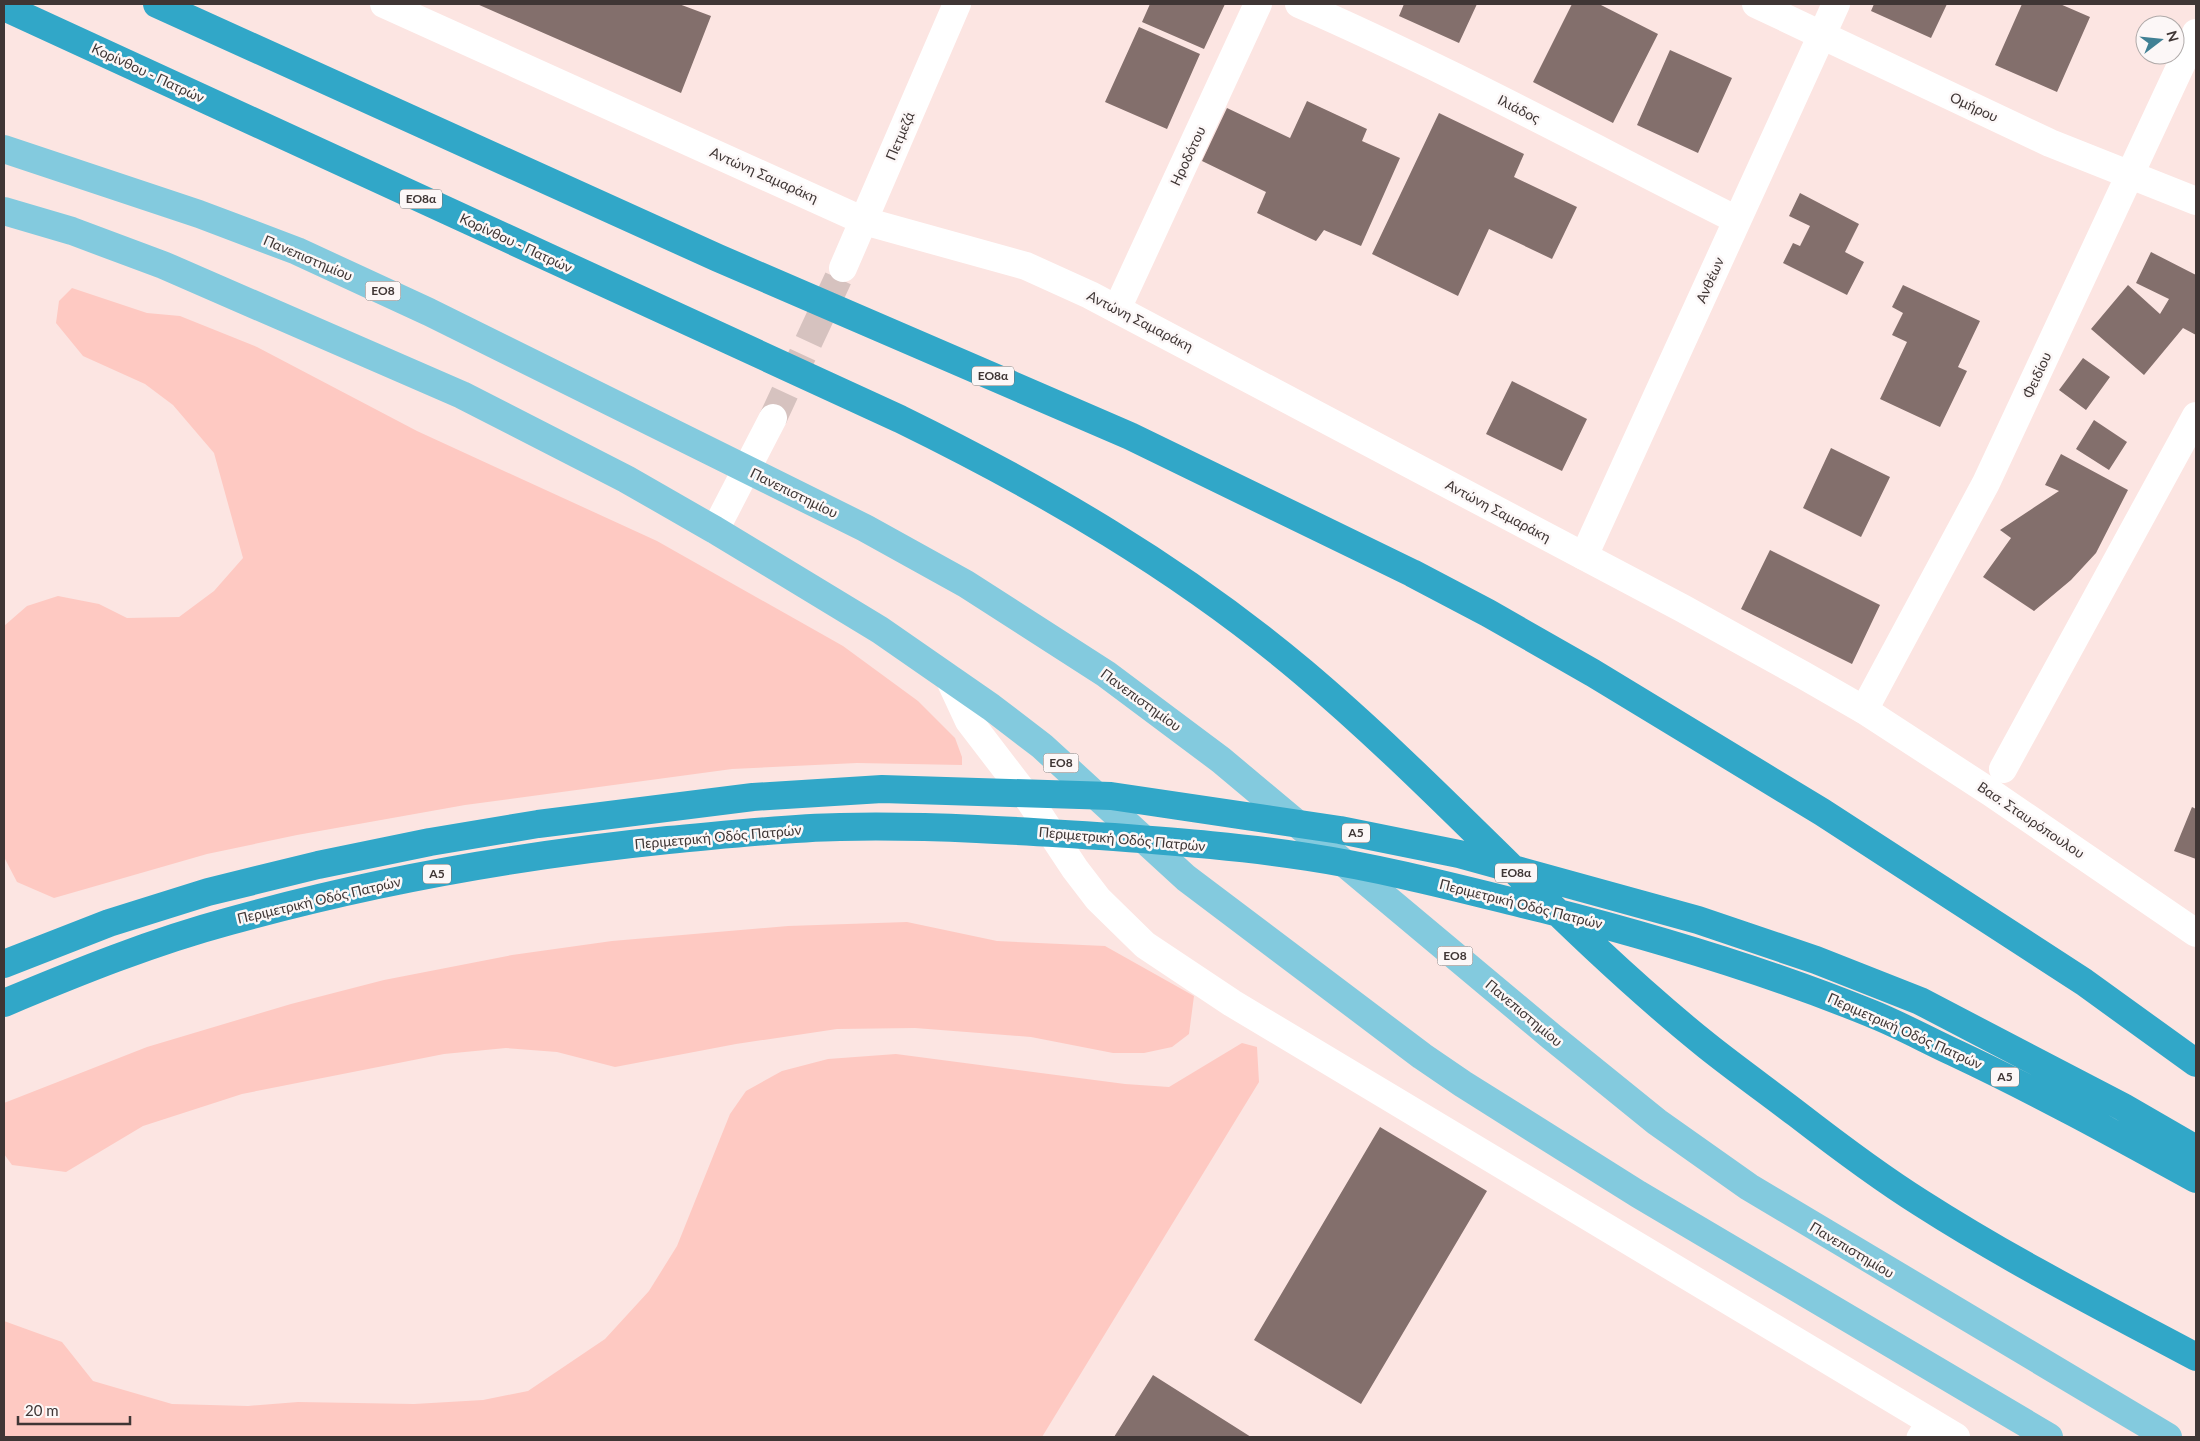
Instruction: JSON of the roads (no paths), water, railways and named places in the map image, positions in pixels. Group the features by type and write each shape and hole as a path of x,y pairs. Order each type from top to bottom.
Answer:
{"highway":[{"name":"ΕΟ8α","path":"157,4 718,258 1130,436 1403,569 1488,613 1601,678 1822,812 2084,982 2196,1063"},
{"name":"Κορίνθου - Πατρών","path":"4,7 838,391 998,467 1080,514 1213,601 1303,672 1564,919 1706,1045 1869,1168 1921,1203 2044,1276 2196,1358"},
{"name":"Περιμετρική Οδός Πατρών","path":"8,962 109,923 208,892 318,865 430,842 538,824 753,797 882,789 1111,796 1340,830 1459,854 1581,886 1698,920 1816,960 1920,1001 2106,1098 2196,1149"},
{"name":"Περιμετρική Οδός Πατρών","path":"6,1002 110,959 219,924 357,890 492,863 619,846 738,833 833,827 883,826 1008,830 1182,842 1309,857 1447,885 1598,923 1720,959 1877,1016 2014,1081 2196,1179"}],"main road":[{"name":"Πανεπιστημίου","path":"4,149 199,214 297,251 429,312 865,528 966,584 1106,674 1221,760 1552,1037 1664,1127 1748,1187 2168,1437"},
{"name":"ΕΟ8","path":"4,211 72,231 163,265 462,396 626,479 844,607 949,678 1042,746 1186,878 1422,1056 1518,1120 1638,1194 2048,1437"}],"street":[{"name":"Αντώνη Σαμαράκη","path":"384,4 864,221 1026,266 1117,309 1584,556 1744,642 1864,710"},
{"name":"Πετμεζά","path":"843,268 957,4"},
{"name":"Ηροδότου","path":"1117,309 1258,4"},
{"name":"Ιλιάδος","path":"1299,4 1495,96 1737,220"},
{"name":"Ομήρου","path":"1756,4 2050,143 2196,201"},
{"name":"Ανθέων","path":"1584,556 1836,4"},
{"name":"Φειδίου","path":"1864,710 1986,483 2196,33"},
{"path":"2003,769 2196,416"},
{"path":"715,530 773,418"},
{"path":"949,678 970,721 1028,798 1075,868 1098,899 1145,945 1232,1002 1922,1428 1956,1437"},
{"name":"Βασ. Σταυρόπουλου","path":"1864,710 1990,792 2196,933"}],"tunnel":[{"path":"773,418 843,268"}]}
